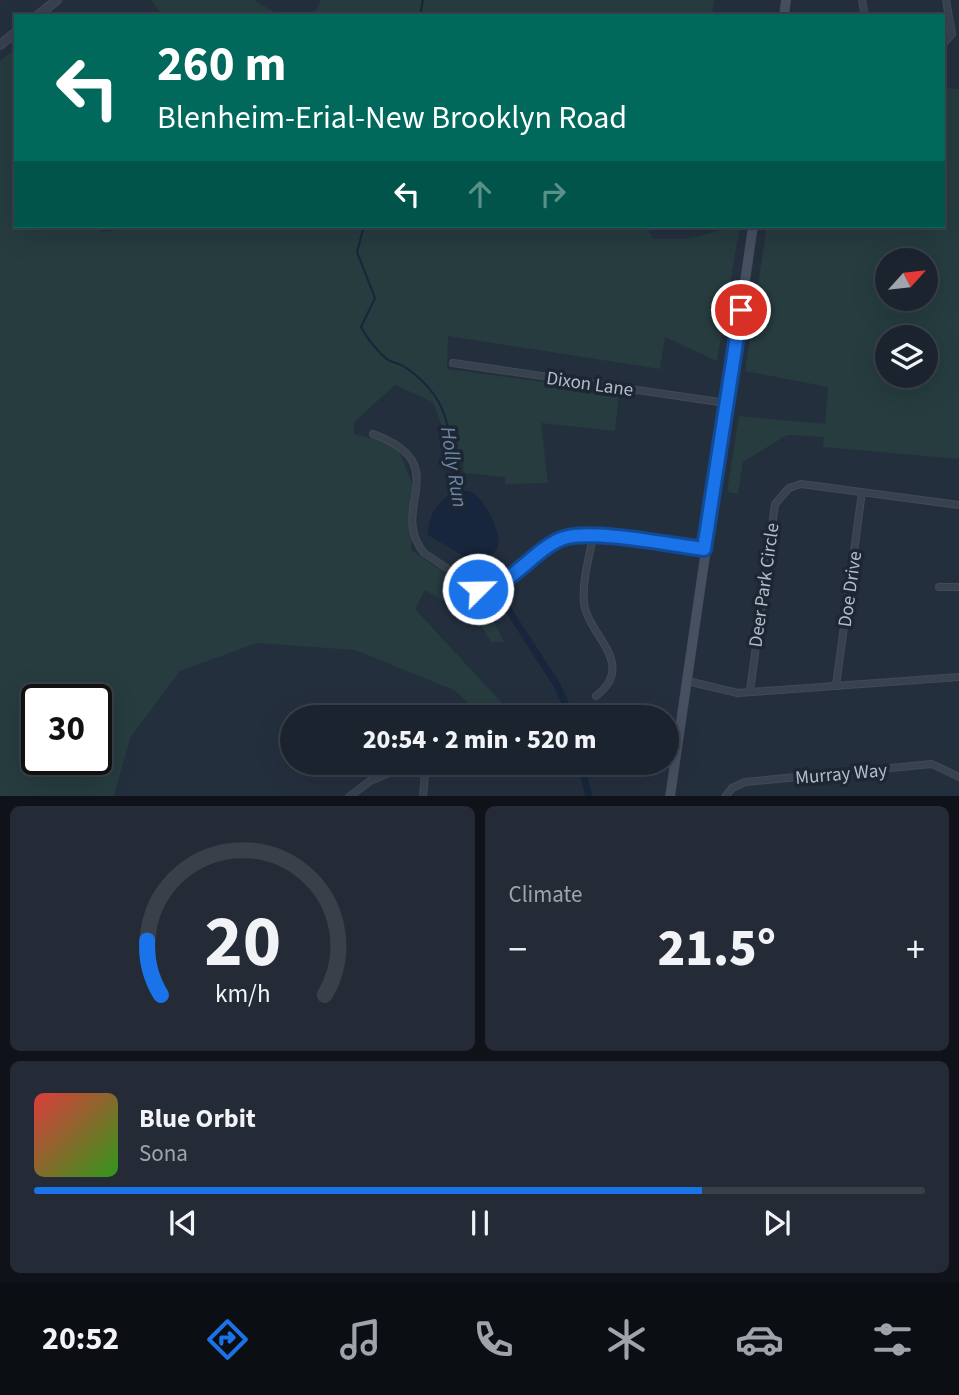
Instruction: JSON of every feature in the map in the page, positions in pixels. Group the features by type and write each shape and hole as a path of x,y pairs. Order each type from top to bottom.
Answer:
{"main road":[{"path":"670,796 753,228"}],"street":[{"path":"40,14 57,0"},
{"path":"945,42 951,34 946,0"},
{"name":"Dixon Lane","path":"453,363 726,403"},
{"path":"373,434 404,449 415,466 417,486 412,526 417,545 424,553 478,589 487,590 499,584 555,542 567,537 593,537 704,549"},
{"name":"Deer Park Circle","path":"750,691 775,504 789,488 801,484 959,505"},
{"name":"Doe Drive","path":"836,686 862,492"},
{"path":"593,537 584,605 607,647 611,665 606,686 596,696"},
{"path":"939,587 959,587"},
{"path":"687,681 716,690 750,691 959,677"},
{"path":"349,796 370,780 410,764 425,773 423,796"},
{"name":"Murray Way","path":"725,796 732,788 745,782 932,764 959,777"}],"green space":[{"path":"151,0 254,0 278,14 162,14"},
{"path":"321,0 714,0 712,14 308,14 315,11"},
{"path":"14,50 14,228 99,228 102,232 130,228 648,228 653,239 685,239 740,228 717,361 665,337 660,369 448,336 447,369 619,392 615,431 541,423 548,483 505,484 505,477 464,473 462,452 451,450 433,402 395,385 354,422 354,434 396,444 412,483 411,550 482,598 504,642 491,642 479,622 425,590 415,609 504,705 470,705 454,690 355,650 257,643 180,671 130,738 114,796 0,796 0,61"},
{"path":"945,88 959,89 959,459 823,447 824,437 787,435 743,462 738,494 727,492 739,416 825,424 828,387 745,371 767,228 945,228"}],"water":[{"path":"468,491 485,506 494,523 498,540 495,552 477,564 428,535 431,518 439,504 452,494"}],"waterway":[{"name":"Holly Run","path":"420,14 423,0"},
{"name":"Holly Run","path":"363,228 357,252 375,298 361,327 386,358 405,367 422,380 442,408 450,439 455,493"},
{"name":"Holly Run","path":"479,565 488,578"},
{"name":"Holly Run","path":"500,597 557,685 566,705"},
{"name":"Holly Run","path":"584,775 589,796"}],"route":[{"path":"478,589 487,590 497,586 544,547 567,537 605,538 704,549 741,310"}]}
